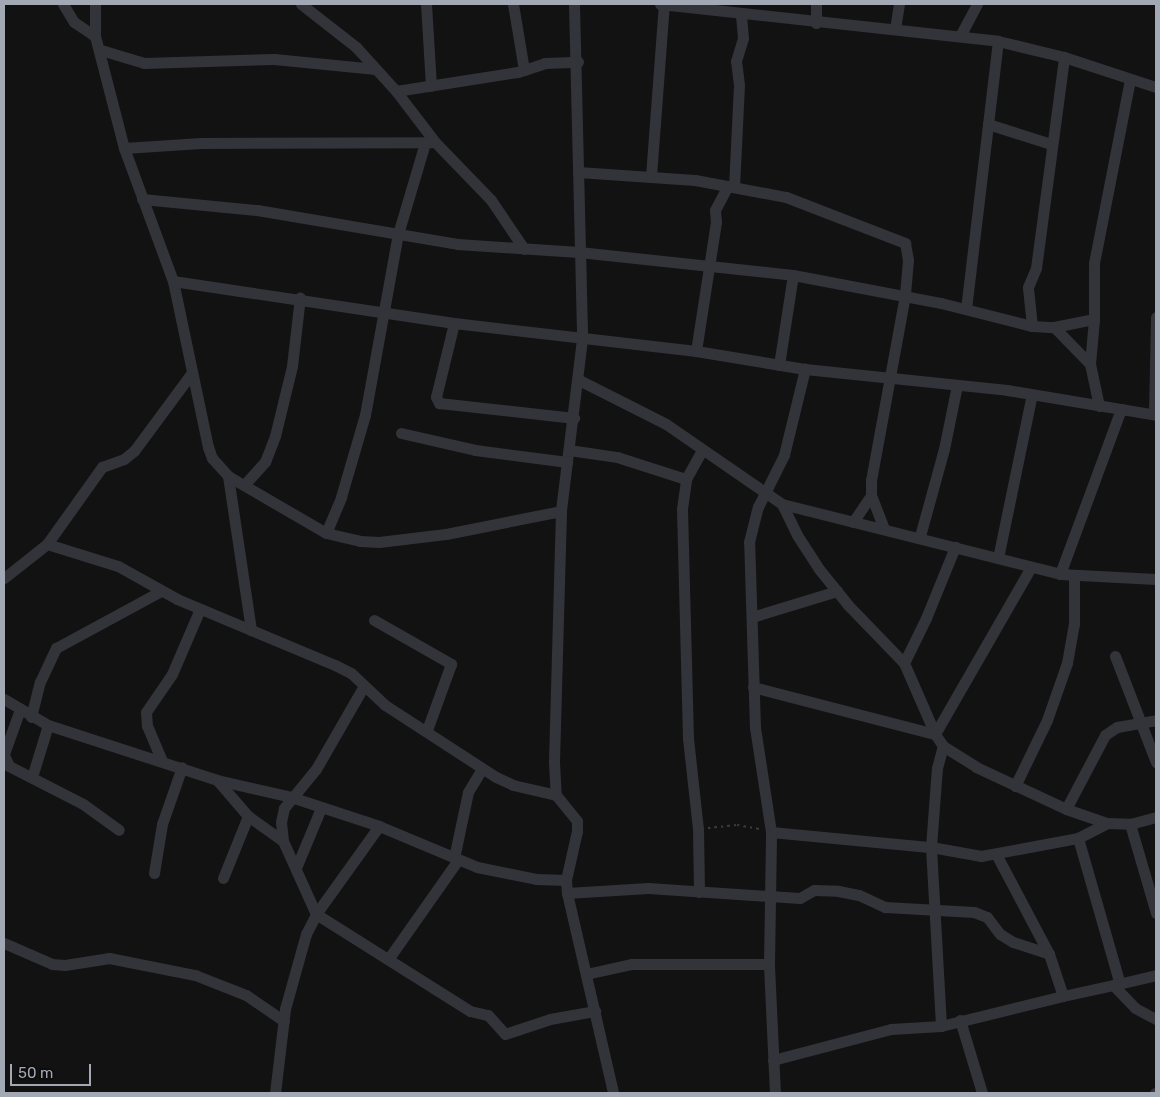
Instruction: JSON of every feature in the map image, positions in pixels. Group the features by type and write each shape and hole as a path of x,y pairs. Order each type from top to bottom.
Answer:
{"street":[{"path":"63,4 74,22 95,36"},
{"path":"95,4 95,36 101,50 124,148 173,280 191,374 208,448 212,458 228,476 276,506 326,533 379,542 446,534 561,511"},
{"path":"301,4 356,47 396,91 430,142 474,179 524,249"},
{"path":"426,4 431,86"},
{"path":"513,4 524,70"},
{"path":"574,4 578,62 578,252 582,339 579,380 561,511 553,724 556,795 577,821 578,831 566,880 567,893 613,1093"},
{"path":"652,176 662,4 735,11 816,23 895,29 998,41 1064,57 1156,87"},
{"path":"816,4 816,23"},
{"path":"895,29 898,4"},
{"path":"960,36 977,4"},
{"path":"696,351 710,266 715,210 731,186 738,103 736,61 743,38 735,11"},
{"path":"966,309 998,41"},
{"path":"101,50 144,63 274,59 376,69"},
{"path":"1032,326 1028,287 1036,268 1064,57"},
{"path":"396,91 524,70 545,62 578,62"},
{"path":"1099,406 1090,364 1094,319 1094,263 1130,79"},
{"path":"988,124 1051,144"},
{"path":"124,148 201,143 430,142"},
{"path":"326,533 341,497 365,415 398,234 430,142"},
{"path":"578,172 652,176 731,186 786,197 900,239 907,248 904,295 872,468 870,495 883,527"},
{"path":"142,199 257,210 398,234 524,249 578,252 793,275 904,295 1032,326 1054,328 1094,319"},
{"path":"780,365 793,275"},
{"path":"173,280 300,297 454,323 696,351 805,369 890,376 1032,394 1155,415 1156,317"},
{"path":"244,485 264,462 275,436 292,366 300,297"},
{"path":"454,323 436,398 439,404 574,418"},
{"path":"1054,328 1090,364"},
{"path":"775,1093 769,964 771,832 755,728 749,542 754,517 767,494 788,441 805,369"},
{"path":"4,578 47,544 58,524 79,502 93,476 102,467 124,459 134,451 191,374"},
{"path":"579,380 666,424 782,504 920,536 1060,574 1156,578"},
{"path":"920,536 944,449 957,385"},
{"path":"998,558 1032,394"},
{"path":"1060,574 1122,409"},
{"path":"401,433 475,450 617,457 686,480"},
{"path":"698,892 698,829 688,728 682,509 686,480 702,450"},
{"path":"228,476 251,630"},
{"path":"853,522 870,495"},
{"path":"782,504 797,536 837,591 904,663 935,734 943,746 1015,786 1066,809 1107,823 1130,824 1156,817"},
{"path":"47,544 118,566 161,592 335,665 364,686 385,705 427,730 482,769 512,785 556,795"},
{"path":"904,663 930,610 955,547"},
{"path":"935,734 1031,567"},
{"path":"1015,786 1047,720 1067,663 1074,624 1074,575"},
{"path":"752,617 837,591"},
{"path":"31,717 40,682 56,648 161,592"},
{"path":"162,761 147,726 146,712 172,674 200,609"},
{"path":"374,620 451,664 427,730"},
{"path":"1114,656 1156,762"},
{"path":"364,686 345,723 302,787 291,797 281,815 283,841 316,914 389,958 470,1011 488,1015 505,1034 550,1018 595,1012"},
{"path":"753,687 935,734"},
{"path":"4,698 31,717 48,725 182,767 217,780 291,797 378,826 456,859 512,875 566,880"},
{"path":"20,709 4,754 9,766 82,804 119,830"},
{"path":"1066,809 1105,735 1117,728 1140,725 1156,720"},
{"path":"32,778 48,725"},
{"path":"941,1026 931,847 937,768 943,746"},
{"path":"154,874 162,824 182,767"},
{"path":"389,958 456,859 468,792 482,769"},
{"path":"217,780 248,816 283,841"},
{"path":"302,787 303,801"},
{"path":"296,868 321,808"},
{"path":"222,878 248,816"},
{"path":"771,832 931,847 974,856 996,854 1078,838 1107,823"},
{"path":"1130,824 1156,913"},
{"path":"275,1093 284,1021 295,966 316,914 378,826"},
{"path":"1078,838 1116,984 1134,1008 1156,1019"},
{"path":"996,854 1049,954 1063,996"},
{"path":"567,893 648,888 800,898 814,890 838,891 860,895 885,908 956,909 981,914 1013,942 1049,954"},
{"path":"4,943 52,964 65,965 109,958 195,975 246,995 284,1021"},
{"path":"586,974 631,964 769,964"},
{"path":"774,1060 891,1029 941,1026 1156,975"},
{"path":"960,1020 982,1093"}],"path":[{"path":"698,829 737,825 771,832"}]}
